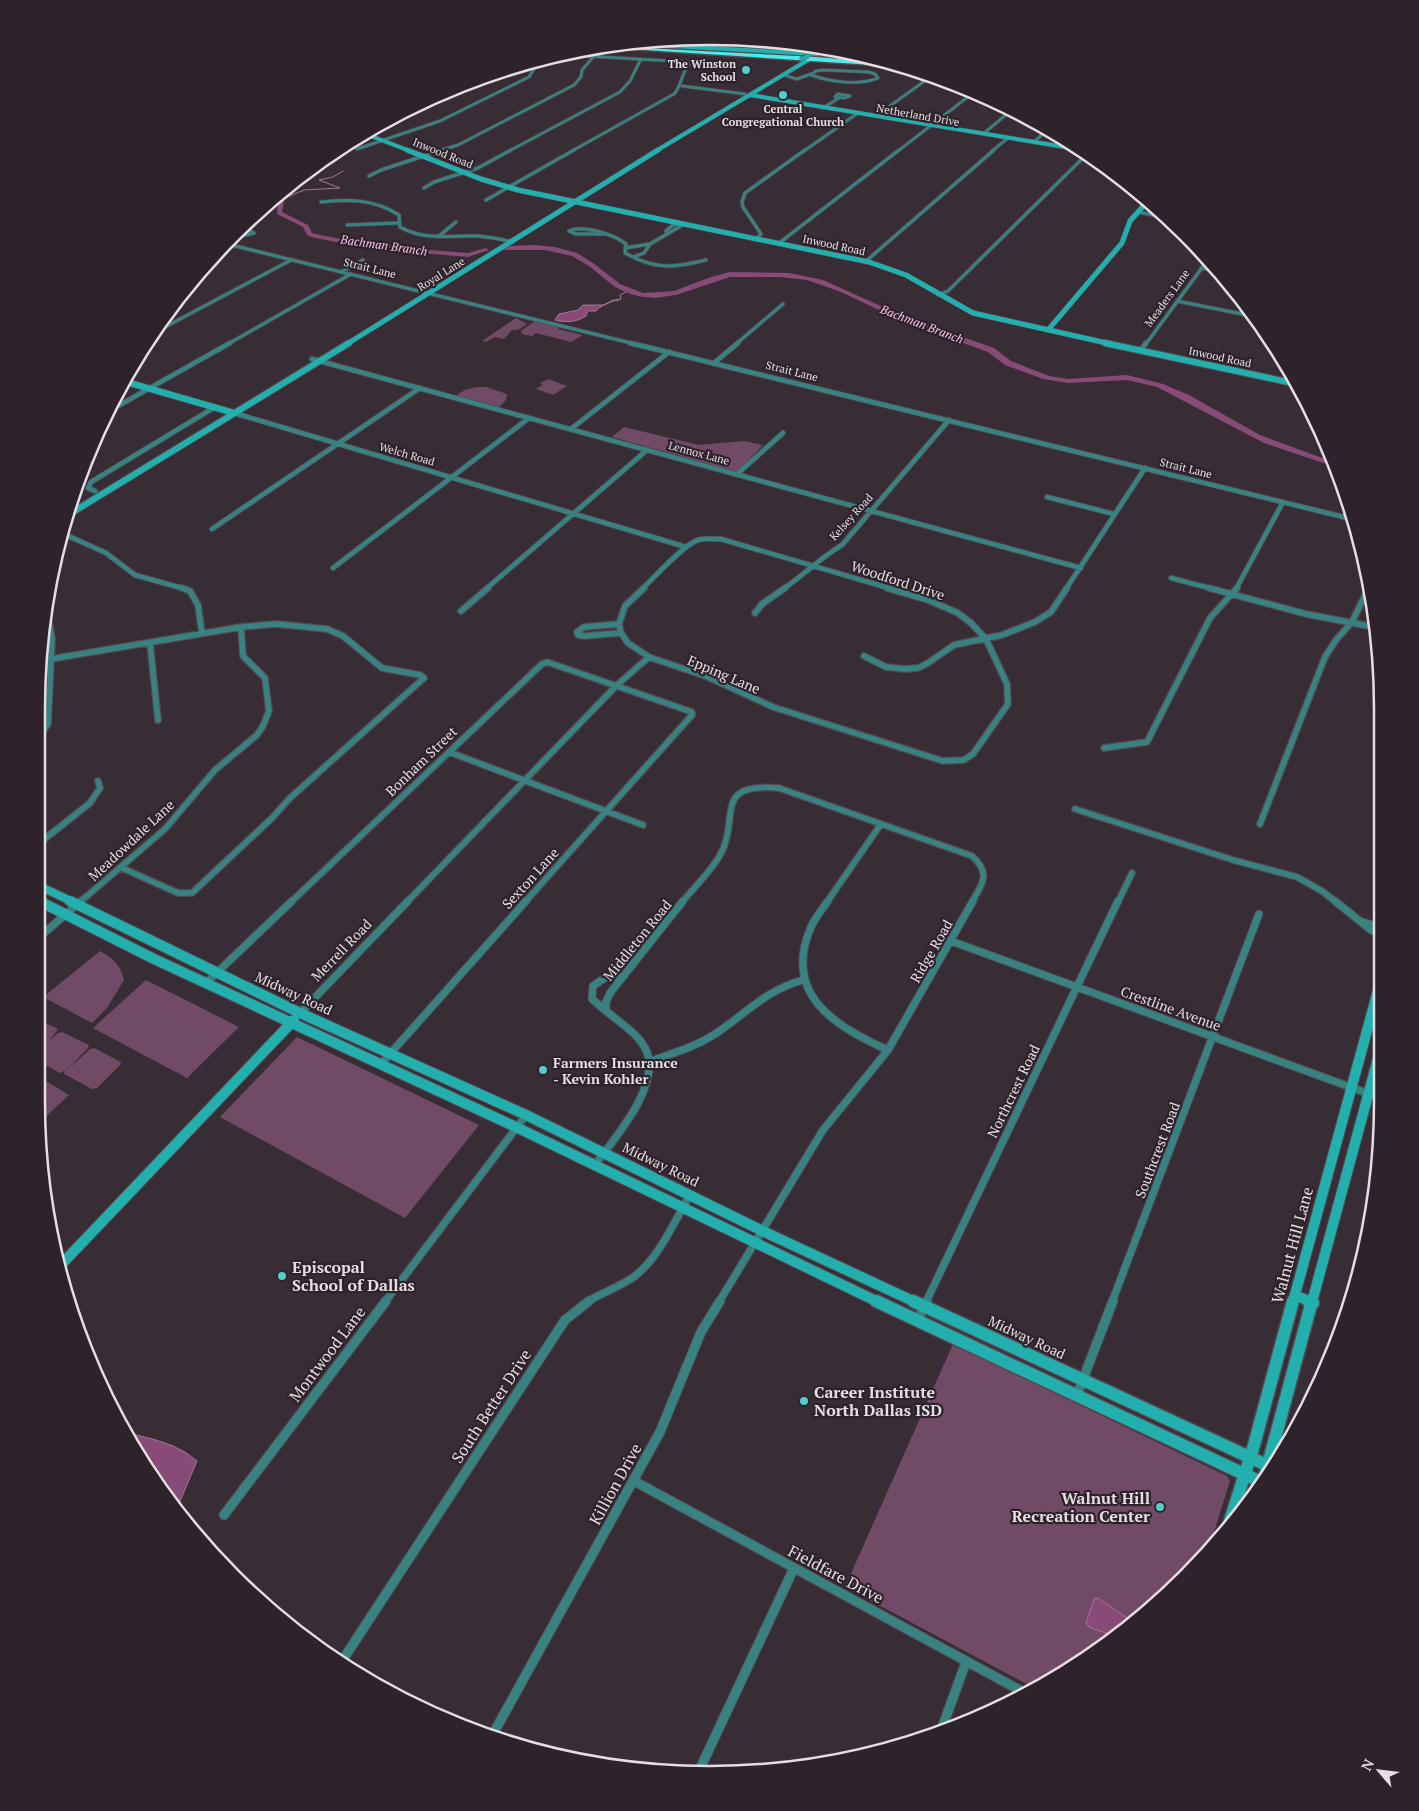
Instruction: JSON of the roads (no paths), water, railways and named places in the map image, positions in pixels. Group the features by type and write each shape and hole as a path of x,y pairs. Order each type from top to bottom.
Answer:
{"highway":[{"path":"649,48 860,63"},
{"path":"642,49 848,60"},
{"path":"692,51 778,53"},
{"path":"692,51 786,60 793,62 793,65"},
{"path":"786,60 824,55"},
{"path":"810,57 857,62"}],"main road":[{"path":"664,46 760,51 810,57"},
{"name":"Royal Lane","path":"79,501 422,291 540,225 672,136 793,65 810,57"},
{"name":"Royal Lane","path":"76,509 370,330 534,224 768,85 810,57"},
{"path":"778,74 784,75"},
{"path":"762,84 768,85"},
{"name":"Netherland Drive","path":"745,94 894,119"},
{"path":"715,111 720,112"},
{"name":"Netherland Drive","path":"857,113 1067,149"},
{"name":"Netherland Drive","path":"969,132 1062,147"},
{"name":"Inwood Road","path":"376,135 467,172 510,187 866,260 908,275 956,306 983,315 1286,380"},
{"name":"Inwood Road","path":"374,136 388,139"},
{"path":"672,136 678,138"},
{"path":"618,171 624,172"},
{"path":"1049,329 1122,244 1128,225 1143,206"},
{"path":"534,224 540,225"},
{"path":"363,328 370,330"},
{"name":"Welch Road","path":"131,382 234,413"},
{"path":"95,491 103,493"},
{"name":"Midway Road","path":"45,889 300,1013 473,1091 762,1230 1266,1465"},
{"name":"Midway Road","path":"45,904 206,983 464,1102 753,1244 1256,1479"},
{"name":"Walnut Hill Lane","path":"1233,1511 1250,1457 1374,1006"},
{"name":"Merrell Road","path":"65,1261 300,1013"},
{"path":"1274,1452 1374,1071"},
{"path":"464,1102 473,1091"},
{"path":"875,1301 882,1286"},
{"path":"1295,1295 1313,1303"}],"street":[{"path":"709,49 716,45"},
{"path":"760,51 766,48"},
{"path":"369,176 381,170 458,145 574,85 594,56 692,62 684,71 682,86 674,94 486,200"},
{"path":"424,188 434,182 478,168 620,92 631,82 633,71 641,59"},
{"path":"356,149 440,122 522,81 529,77 532,70"},
{"path":"784,75 795,79 819,70 865,72 875,74 878,78 870,82 859,83 811,74"},
{"path":"876,116 925,81"},
{"name":"Netherland Drive","path":"682,86 745,94"},
{"path":"824,107 839,98"},
{"path":"780,243 967,98"},
{"path":"757,238 760,232 742,202 745,193 857,113"},
{"path":"984,134 1006,115"},
{"path":"1034,142 1042,134"},
{"path":"866,260 1008,139"},
{"path":"940,294 948,291 1082,159"},
{"path":"321,202 345,200 385,207 398,215 398,223 405,231 439,236 488,236 510,241"},
{"path":"1138,212 1153,215"},
{"path":"439,236 456,222"},
{"path":"347,225 398,223"},
{"path":"625,248 650,244 681,226 681,223"},
{"path":"605,234 576,234 569,231 581,229 605,234 622,239 626,244 625,253 650,266 663,268 706,260"},
{"path":"633,257 644,254 649,249 650,244"},
{"name":"Strait Lane","path":"234,246 1345,517"},
{"path":"167,326 291,260"},
{"path":"341,272 363,260"},
{"name":"Meaders Lane","path":"1142,349 1203,264"},
{"path":"1201,268 1207,269"},
{"path":"120,405 351,274"},
{"path":"1177,301 1244,314"},
{"path":"714,363 783,304"},
{"path":"571,429 669,352"},
{"name":"Lennox Lane","path":"312,359 1081,568"},
{"path":"212,529 420,388"},
{"path":"95,491 88,488 91,482 215,407"},
{"name":"Welch Road","path":"234,413 686,547"},
{"path":"333,568 529,418"},
{"name":"Kelsey Road","path":"756,613 762,604 797,580 812,565 842,545 950,420"},
{"path":"738,474 783,433"},
{"path":"462,611 647,450"},
{"path":"864,656 871,662 884,667 910,669 931,663 950,647 1014,633 1036,623 1051,612 1145,468"},
{"path":"1046,497 1114,514"},
{"path":"1104,748 1147,742 1210,618 1232,595 1254,559 1283,502"},
{"path":"69,536 106,553 135,575 190,591 198,605 202,633"},
{"name":"Woodford Drive","path":"686,547 697,540 721,539 916,595 958,613 986,639 1007,684 1008,704 973,754 964,760 943,761 933,758"},
{"path":"619,624 584,627 577,632 578,635 584,636 621,633 619,624 625,606 686,547"},
{"path":"1171,578 1306,614 1368,626"},
{"path":"1260,824 1325,657 1336,640 1352,622 1364,596"},
{"path":"47,660 241,626 276,624 327,629 343,636 382,668 420,675 424,680 290,798 272,818 192,893 178,893 122,868"},
{"name":"Meadowdale Lane","path":"45,932 122,868 165,829 215,770 249,742 263,726 269,711 265,678 243,656 241,626"},
{"path":"45,728 48,724 52,638 50,629"},
{"name":"Epping Lane","path":"621,633 628,643 649,658 708,677 773,707 933,758"},
{"path":"150,643 158,720"},
{"name":"Merrell Road","path":"300,1013 616,685 649,658"},
{"name":"Bonham Street","path":"206,983 542,664 547,662 689,710"},
{"name":"Sexton Lane","path":"382,1064 692,715 689,710"},
{"path":"449,752 644,825"},
{"path":"45,840 90,803 100,788 98,781"},
{"name":"Middleton Road","path":"606,1011 606,1002 610,993 719,856 727,838 731,804 734,797 748,786 757,786"},
{"name":"Ridge Road","path":"753,1244 830,1120 873,1072 888,1050 983,884 985,873 982,865 972,856 778,788 757,786"},
{"path":"1076,809 1233,860 1297,877 1322,891 1374,931"},
{"path":"881,824 811,926 802,954 801,968 803,980 821,1009 833,1020 867,1042 888,1050"},
{"name":"Northcrest Road","path":"917,1321 1132,873"},
{"name":"Southcrest Road","path":"1077,1395 1259,914"},
{"path":"1362,922 1374,926"},
{"name":"Crestline Avenue","path":"951,941 1374,1096"},
{"path":"594,1166 634,1110 649,1076 651,1061 646,1048 606,1011 594,1003 592,999 593,986 605,977 616,975 624,977"},
{"path":"651,1061 698,1044 727,1026 769,992 803,980"},
{"name":"Montwood Lane","path":"224,1515 526,1116"},
{"name":"South Better Drive","path":"345,1657 565,1320 583,1303 638,1274 649,1261 690,1195"},
{"name":"Killion Drive","path":"495,1731 660,1432 701,1332 753,1244"},
{"name":"Fieldfare Drive","path":"634,1481 1017,1690"},
{"path":"701,1766 794,1568"},
{"path":"944,1723 966,1662"}],"waterway":[{"path":"286,197 304,190 340,188 319,180 333,177 343,171"},
{"name":"Bachman Branch","path":"281,202 279,213 288,219 306,226 309,234 313,236 341,241 369,241 398,249 417,251 468,255 486,250"},
{"name":"Bachman Branch","path":"505,248 555,249 574,255 583,259 617,286 643,295 655,296 676,293 713,278 730,274 780,275 808,278 844,291 902,318 991,350 1008,363 1046,377 1068,381 1117,378 1147,381 1186,397 1257,436 1326,462"},
{"path":"616,300 621,299 620,295 626,292"}],"place":[{"name":"The Winston School","path":"746,70"},
{"name":"Central Congregational Church","path":"783,95"},
{"name":"Farmers Insurance - Kevin Kohler","path":"543,1070"},
{"name":"Episcopal School of Dallas","path":"282,1276"},
{"name":"Career Institute North Dallas ISD","path":"804,1401"},
{"name":"Walnut Hill Recreation Center","path":"1160,1507"}]}
